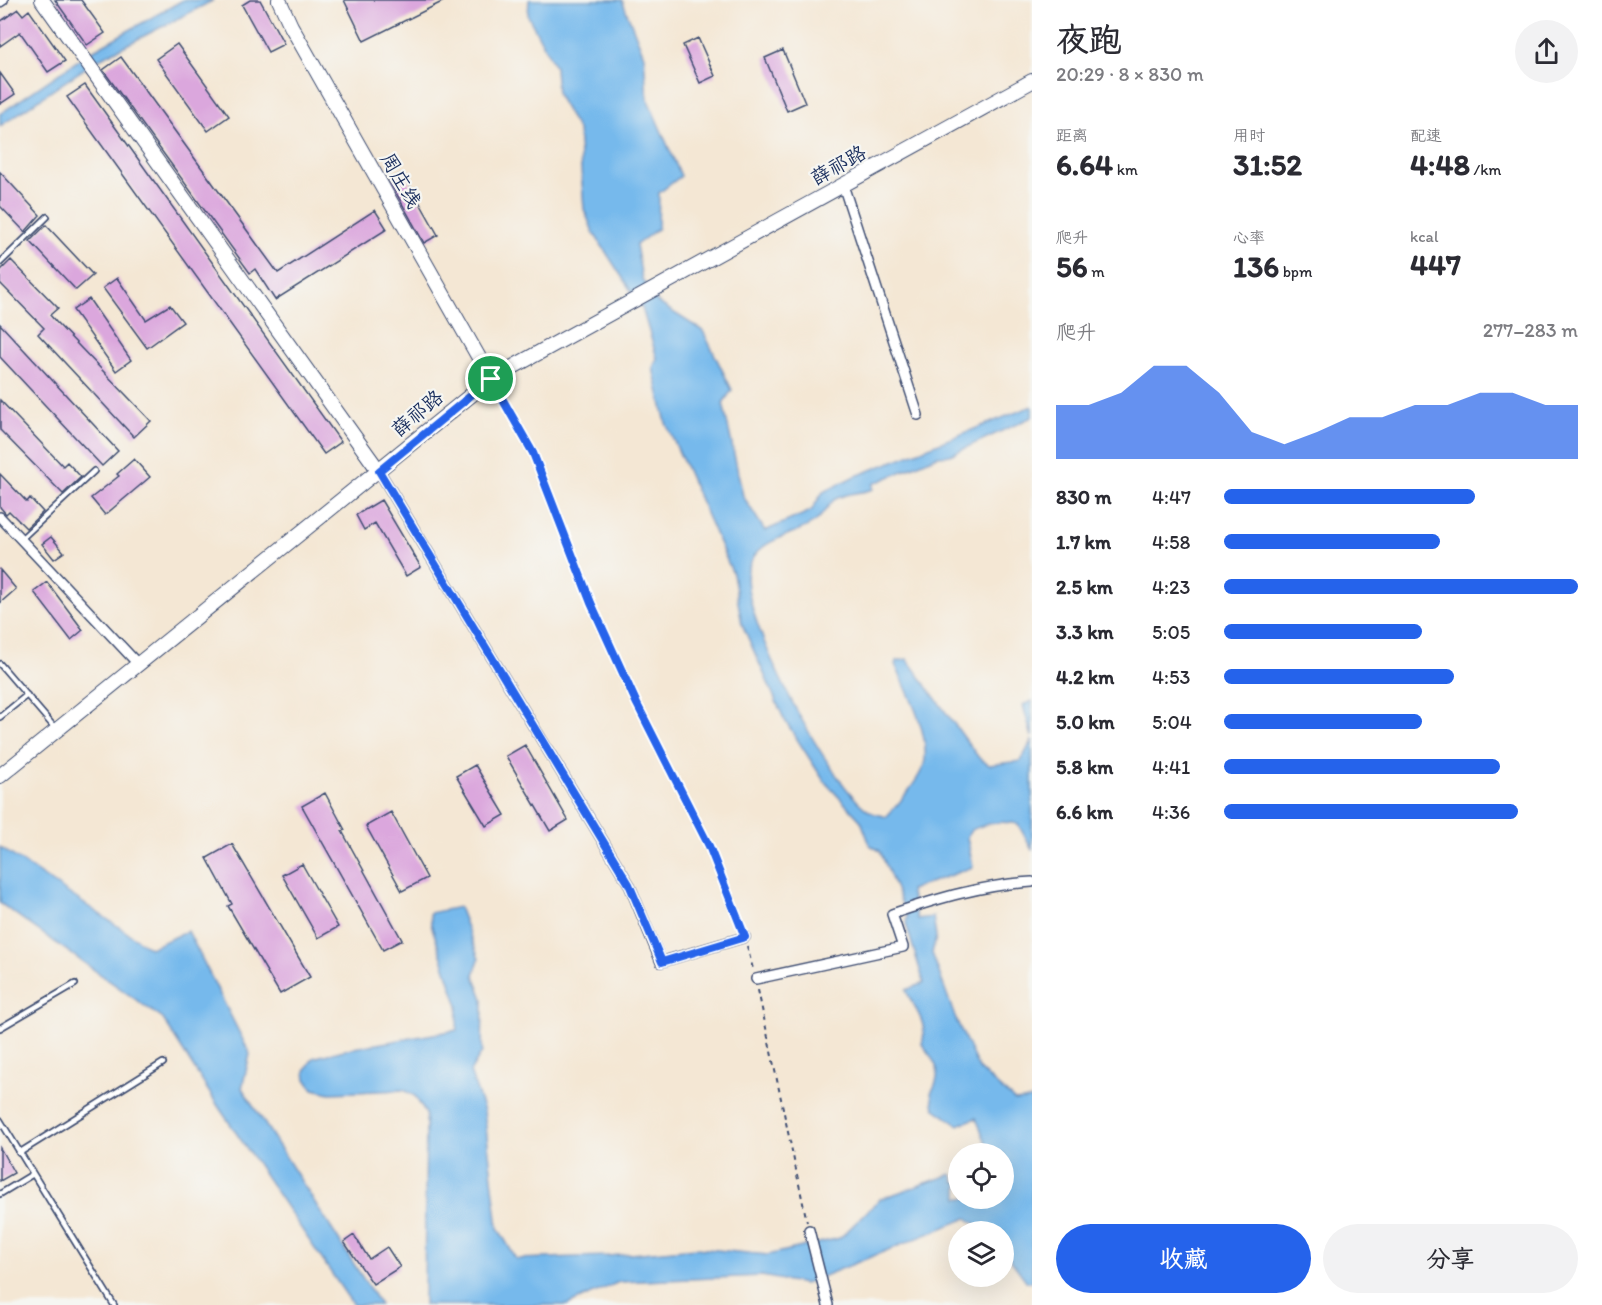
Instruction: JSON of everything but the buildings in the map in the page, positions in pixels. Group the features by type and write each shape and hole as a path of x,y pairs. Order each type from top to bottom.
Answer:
{"street":[{"path":"42,0 379,471 629,884 662,962 745,937"},
{"name":"周庄线","path":"279,0 291,26 491,379"},
{"name":"薛祁路","path":"0,776 491,379 1032,81"},
{"path":"843,185 918,415"},
{"path":"0,517 138,664"},
{"path":"756,979 903,946 892,914 954,893 1001,884 1032,882"},
{"path":"809,1230 828,1305"}],"lane":[{"path":"0,263 47,217"},
{"path":"21,539 94,471"},
{"path":"0,664 57,730"},
{"path":"0,717 27,695"},
{"path":"0,1028 75,984"},
{"path":"19,1153 164,1063"},
{"path":"0,1120 114,1305"},
{"path":"0,1194 33,1174"}],"path":[{"path":"491,379 533,453 591,603 637,704 709,846 745,937 809,1230"}],"water":[{"path":"183,0 214,0 97,60 0,126 0,114 92,51"},
{"path":"529,0 622,0 644,56 647,98 681,176 659,193 658,228 636,245 642,279 657,302 703,331 732,390 723,403 743,496 765,531 811,511 823,492 851,478 1032,406 1032,417 950,455 937,456 873,484 873,489 834,500 816,521 807,527 777,539 759,550 748,570 749,592 757,623 790,698 832,769 852,795 871,812 886,817 915,782 925,760 920,723 895,664 897,661 907,659 979,758 989,765 1021,761 1032,740 1032,850 1018,824 1000,822 983,826 971,830 967,837 973,867 910,890 917,919 933,917 936,937 932,953 955,1017 979,1069 1015,1101 1032,1099 1032,1282 1027,1282 1014,1264 1014,1221 971,1221 967,1218 960,1221 948,1221 948,1226 804,1284 762,1276 619,1282 567,1305 424,1305 426,1114 415,1096 404,1090 330,1093 313,1089 306,1079 305,1071 313,1058 348,1049 457,1030 458,1006 431,924 430,913 459,907 479,959 474,975 483,999 482,1052 470,1072 484,1111 498,1228 516,1259 608,1256 696,1248 768,1255 840,1238 880,1199 948,1175 948,1209 1014,1209 1014,1143 986,1143 976,1118 958,1125 934,1108 931,1093 937,1078 937,1067 922,1044 924,1029 922,1022 906,990 924,983 906,924 907,916 880,851 870,845 861,821 824,781 784,719 742,624 733,574 666,423 653,368 657,358 642,308 593,232 584,209 578,130 557,94 555,67 528,16"},
{"path":"1032,701 1032,737 1023,705"},
{"path":"0,847 150,948 188,931 250,1054 242,1088 380,1305 353,1305 218,1106 163,1019 0,903"}],"route":[{"path":"491,379 533,453 591,603 637,704 709,846 745,937 662,962 629,884 379,471 491,379"}]}
